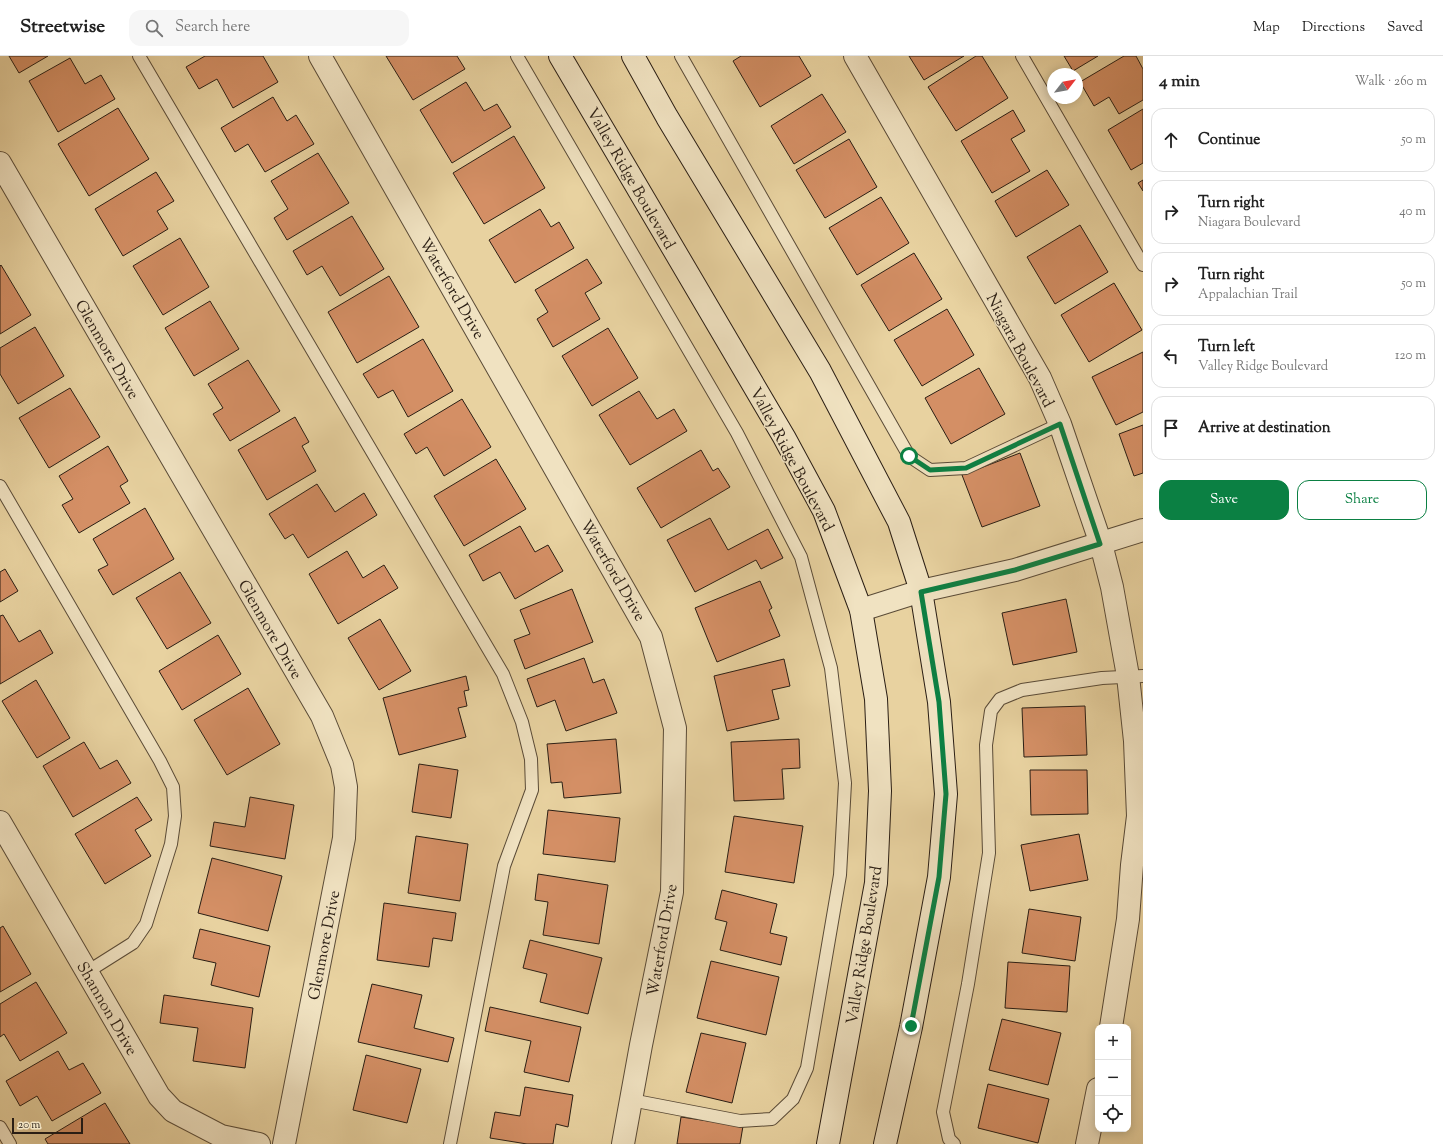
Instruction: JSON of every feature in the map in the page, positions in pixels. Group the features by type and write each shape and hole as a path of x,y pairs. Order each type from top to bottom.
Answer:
{"street":[{"name":"Waterford Drive","path":"320,56 651,637 675,728 672,892 623,1144"},
{"name":"Valley Ridge Boulevard","path":"560,56 784,437 824,512 861,610 876,699 880,791 876,883 828,1144"},
{"path":"633,56 667,117 820,371 899,522 921,592 939,702 946,794 939,877 911,1026 885,1144"},
{"name":"Niagara Boulevard","path":"855,56 1040,378 1060,424 1100,544 1136,676 1135,741 1140,816 1132,865 1128,918 1111,1024"},
{"name":"Glenmore Drive","path":"0,163 322,716 342,766 346,787 344,838 284,1144"},
{"path":"861,610 921,592 1015,570 1143,530"},
{"name":"Shannon Drive","path":"0,822 159,1096 173,1111 220,1136 259,1144"},
{"path":"1086,1144 1096,1096"}],"lane":[{"path":"139,56 503,674 522,722 531,759 532,790 504,866 450,1144"},
{"path":"517,56 737,433 801,557 832,668 845,783 840,875 807,1068 793,1099 772,1119 740,1121 631,1100"},
{"path":"681,56 909,456 930,470 966,468 1060,424"},
{"path":"1022,56 1143,264"},
{"path":"0,486 160,761 172,787 175,816 171,844 146,924 133,943 87,972"},
{"path":"954,1144 949,1139 943,1112 968,984 989,853 986,745 991,711 1000,699 1022,690 1102,678 1136,676"},
{"path":"0,1127 10,1144"}],"building":[{"path":"9,56 48,56 19,73"},
{"path":"205,56 263,56 278,82 233,108 217,79 199,89 186,67"},
{"path":"386,56 457,56 465,69 413,100"},
{"path":"741,56 799,56 811,76 760,107 733,61"},
{"path":"909,56 964,56 924,80"},
{"path":"976,56 982,56 1008,98 956,131 928,87"},
{"path":"1064,56 1098,56 1078,68 1071,68"},
{"path":"1124,56 1136,56 1143,69 1143,100 1119,114 1109,97 1094,106 1083,87 1083,80"},
{"path":"70,58 85,84 101,75 115,99 58,132 29,81"},
{"path":"466,82 484,111 497,104 511,127 452,163 420,110"},
{"path":"822,94 846,132 794,164 771,126"},
{"path":"273,97 287,121 296,115 314,144 265,172 248,144 235,152 221,128"},
{"path":"118,108 149,159 89,196 58,144"},
{"path":"1143,109 1143,163 1131,170 1108,130"},
{"path":"1013,110 1025,131 1011,139 1030,171 992,193 961,141"},
{"path":"514,136 545,188 484,224 453,173"},
{"path":"849,139 877,187 825,218 796,170"},
{"path":"318,153 349,203 287,240 274,218 288,209 271,181"},
{"path":"1047,170 1069,205 1016,237 995,201"},
{"path":"156,172 174,201 157,211 168,229 123,256 95,209"},
{"path":"1143,180 1143,191 1138,183"},
{"path":"881,197 909,243 857,275 829,228"},
{"path":"540,209 551,227 559,222 574,248 515,283 489,240"},
{"path":"352,216 384,269 340,296 322,266 307,275 293,251"},
{"path":"1080,225 1108,272 1055,304 1027,257"},
{"path":"180,238 209,287 163,315 133,266"},
{"path":"914,253 942,299 889,331 861,285"},
{"path":"587,259 602,283 585,293 600,319 553,347 537,319 548,312 535,290"},
{"path":"1,265 31,315 0,334 0,266"},
{"path":"389,276 419,327 357,363 328,312"},
{"path":"1114,283 1142,330 1089,362 1061,315"},
{"path":"210,301 239,349 194,376 165,328"},
{"path":"947,309 974,355 922,386 894,340"},
{"path":"35,327 64,376 18,404 0,374 0,348"},
{"path":"608,328 638,378 592,406 562,356"},
{"path":"423,339 453,391 408,417 393,390 378,398 363,374"},
{"path":"1143,352 1143,412 1116,425 1092,377"},
{"path":"248,360 280,411 230,441 213,414 223,408 208,384"},
{"path":"979,368 1005,414 951,444 925,398"},
{"path":"70,388 100,437 49,468 19,418"},
{"path":"639,391 657,419 674,409 687,431 630,465 599,415"},
{"path":"462,399 491,447 444,476 427,447 416,454 404,434"},
{"path":"295,417 309,442 302,446 316,471 267,500 238,450"},
{"path":"1143,425 1143,473 1134,476 1119,434"},
{"path":"108,446 128,481 120,486 130,503 79,533 62,505 73,499 59,476"},
{"path":"701,450 713,471 718,468 730,487 661,528 637,488"},
{"path":"1020,453 1040,506 982,527 962,475"},
{"path":"496,459 526,509 464,546 434,496"},
{"path":"317,484 335,512 364,493 377,515 308,558 293,534 285,539 269,514"},
{"path":"145,508 174,559 113,595 98,570 108,565 93,539"},
{"path":"710,518 728,550 768,529 783,558 761,569 756,560 695,592 667,540"},
{"path":"520,526 535,552 548,545 563,571 515,599 500,572 483,581 469,555"},
{"path":"347,551 363,578 384,565 398,588 338,624 309,574"},
{"path":"5,569 18,591 0,602 0,572"},
{"path":"180,572 211,623 167,649 136,598"},
{"path":"760,581 772,608 769,610 780,636 717,662 695,608"},
{"path":"572,589 593,642 525,669 514,640 530,634 520,610"},
{"path":"1066,599 1077,652 1013,665 1002,613"},
{"path":"3,615 19,642 40,630 53,653 0,684 0,616"},
{"path":"380,619 411,671 379,690 348,638"},
{"path":"218,635 241,674 182,710 159,671"},
{"path":"584,658 593,683 604,679 617,713 566,731 555,700 537,707 527,679"},
{"path":"784,659 790,686 772,690 779,719 727,731 714,676"},
{"path":"466,676 469,690 464,691 467,706 458,708 466,737 399,755 383,698"},
{"path":"36,680 70,738 37,758 2,701"},
{"path":"248,688 280,744 227,775 194,720"},
{"path":"1085,706 1087,755 1024,757 1022,708"},
{"path":"616,739 621,793 564,798 562,782 551,783 547,744"},
{"path":"799,739 800,768 782,769 784,799 734,801 731,742"},
{"path":"84,742 100,769 117,760 131,783 73,817 43,766"},
{"path":"419,764 458,770 451,818 412,812"},
{"path":"1030,770 1087,770 1088,814 1031,815"},
{"path":"137,797 152,820 135,830 151,856 105,884 75,834"},
{"path":"250,797 294,805 285,859 210,846 214,822 245,827"},
{"path":"548,810 620,818 615,862 543,854"},
{"path":"734,816 803,826 794,883 725,872"},
{"path":"1079,834 1088,880 1030,891 1021,845"},
{"path":"416,836 468,844 460,901 408,893"},
{"path":"212,858 282,876 268,931 198,913"},
{"path":"538,874 608,885 599,944 543,935 548,902 535,900"},
{"path":"722,890 777,904 770,933 787,937 781,965 720,950 727,922 715,919"},
{"path":"384,903 456,913 452,941 433,938 429,967 377,960"},
{"path":"1029,909 1081,917 1075,961 1022,953"},
{"path":"3,926 31,974 0,992 0,928"},
{"path":"200,929 270,946 259,997 211,985 216,963 193,958"},
{"path":"530,940 602,958 588,1014 540,1002 547,974 523,968"},
{"path":"711,961 779,977 766,1035 697,1018"},
{"path":"1008,962 1070,966 1067,1012 1005,1008"},
{"path":"36,982 67,1033 20,1061 4,1034 0,1037 0,1004"},
{"path":"372,984 422,995 414,1028 454,1038 448,1062 358,1042"},
{"path":"164,995 253,1008 245,1068 193,1061 198,1028 160,1023"},
{"path":"490,1007 581,1027 569,1082 524,1072 531,1041 485,1031"},
{"path":"1002,1019 1061,1033 1048,1085 989,1070"},
{"path":"701,1033 746,1043 732,1103 686,1092"},
{"path":"58,1051 69,1070 83,1063 101,1093 52,1121 37,1096 20,1106 6,1081"},
{"path":"366,1055 421,1069 407,1123 353,1110"},
{"path":"988,1084 1049,1099 1038,1143 978,1128"},
{"path":"525,1087 573,1095 568,1127 556,1124 553,1144 527,1144 490,1138 495,1112 520,1116"},
{"path":"105,1103 130,1144 48,1144 45,1139"},
{"path":"681,1117 743,1126 740,1144 677,1144"}],"route":[{"path":"909,456 930,470 966,468 1060,424 1093,519 1100,544 1015,570 921,592 939,702 946,794 939,877 911,1026"}]}
